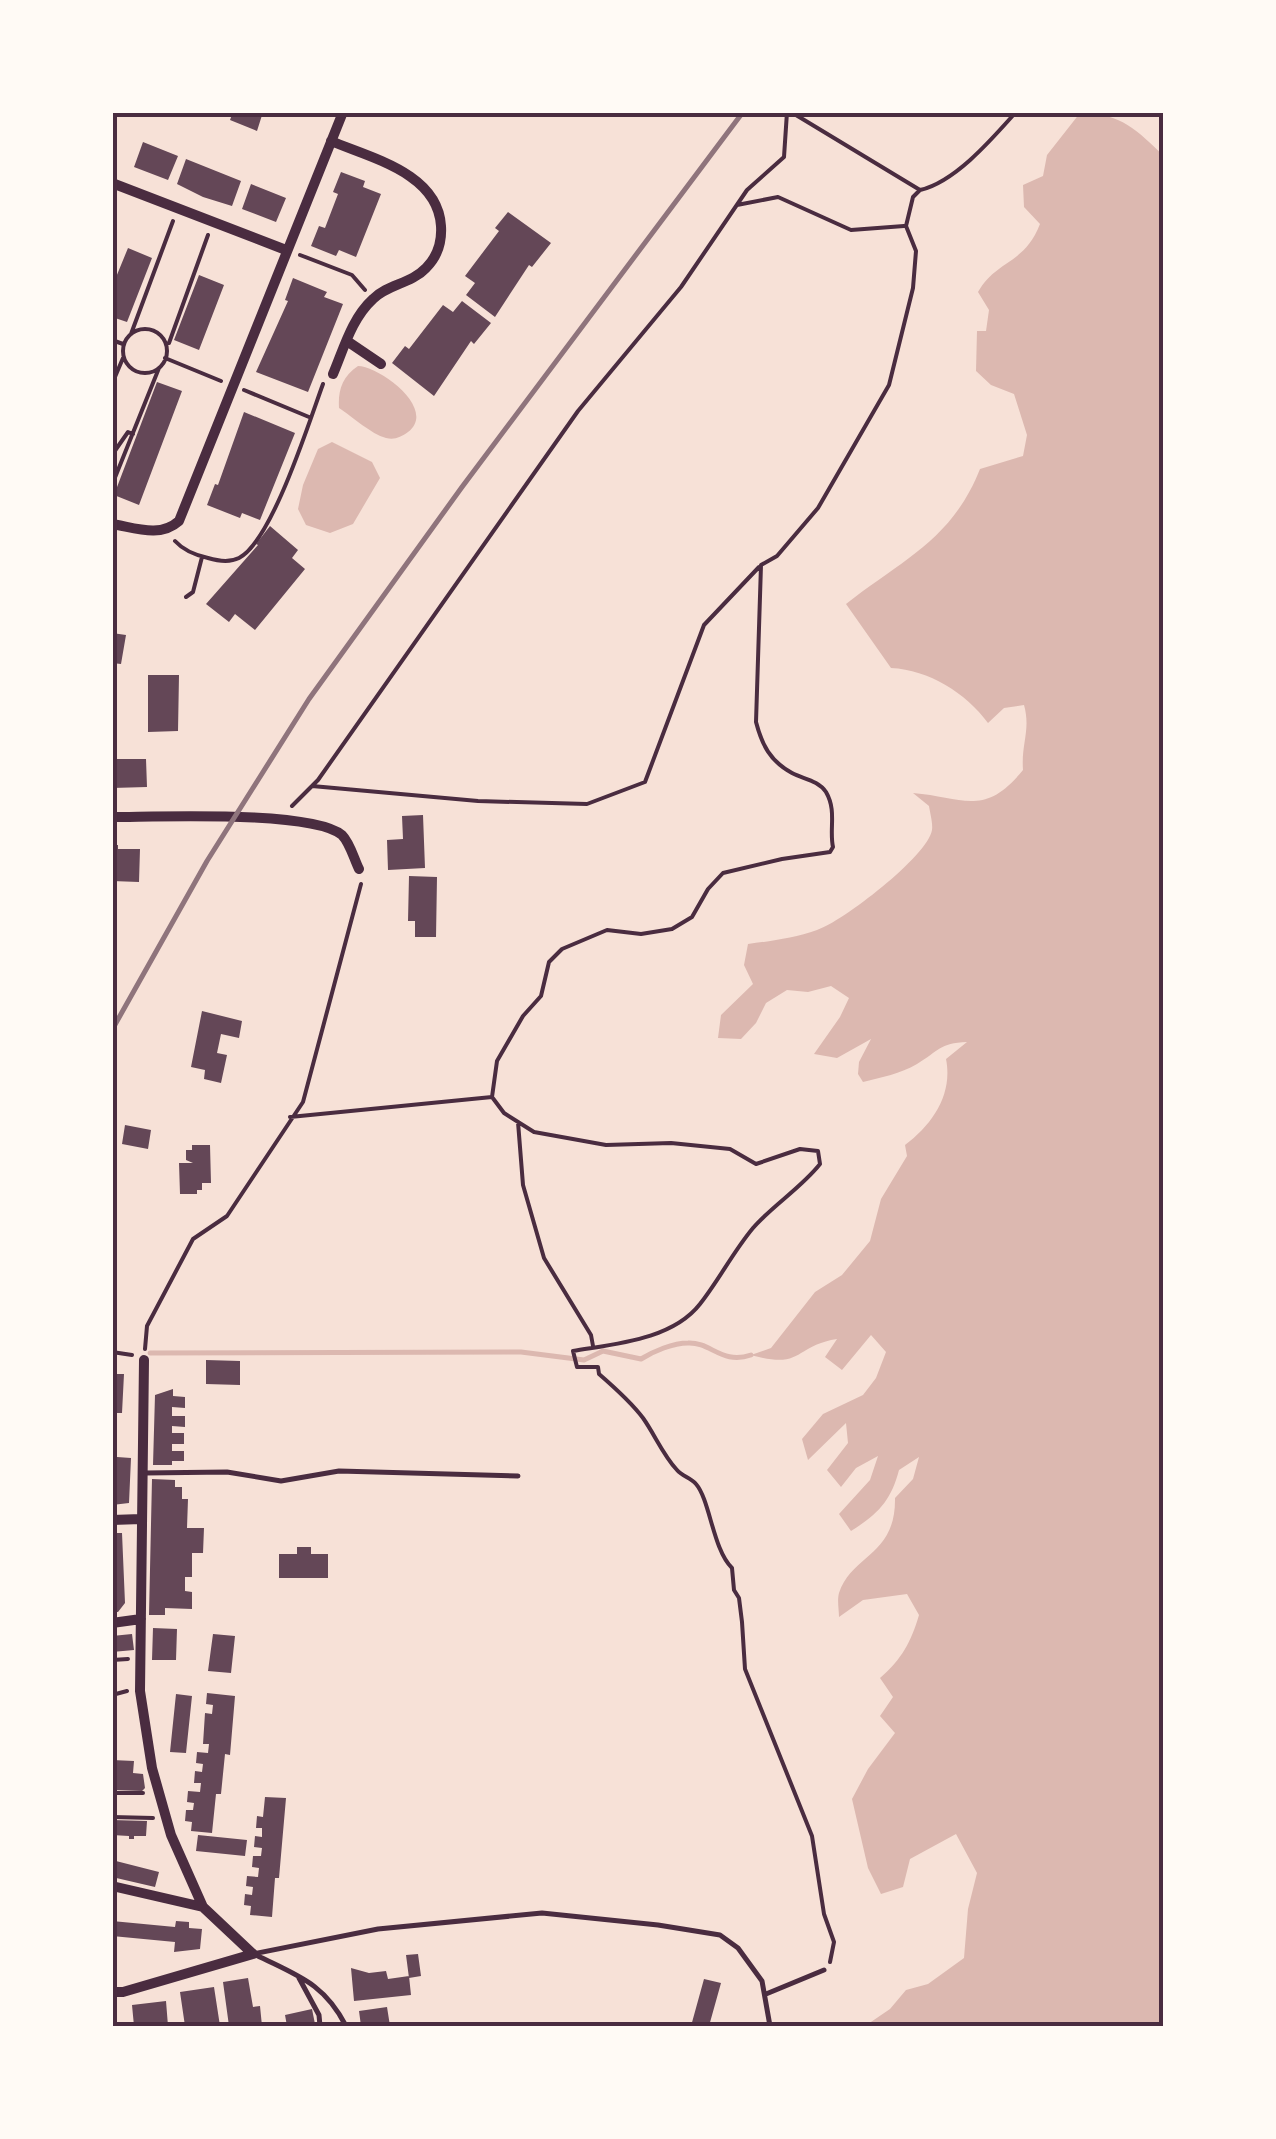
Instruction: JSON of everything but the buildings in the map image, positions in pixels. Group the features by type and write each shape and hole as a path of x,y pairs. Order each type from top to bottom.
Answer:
{"street":[{"path":"112,524 156,532 170,530 185,509 343,112"},
{"path":"331,140 412,177 437,205 441,221 437,254 428,267 415,279 372,298 356,319 333,374"},
{"path":"112,183 286,250"},
{"path":"348,341 382,364"},
{"path":"112,817 278,820 327,826 345,838 359,870"},
{"path":"144,1360 140,1691 158,1794 164,1818 203,1907 253,1954"},
{"path":"112,1520 141,1519"},
{"path":"112,1623 140,1618"},
{"path":"112,1886 203,1907"},
{"path":"112,1992 124,1992 253,1954"}],"lane":[{"path":"142,1473 227,1472 281,1481 339,1471 518,1476"},
{"path":"253,1954 378,1929 542,1912 720,1935 759,1973 770,2026"},
{"path":"253,1954 298,1976 334,2002 346,2026"},
{"path":"766,1994 824,1970"},
{"path":"298,1976 319,2015 320,2026"}],"path":[{"path":"278,820 312,786 578,412 681,287 747,190 784,157 789,112 920,190"},
{"path":"312,786 478,802 587,804 645,782 704,625 761,565 776,556 818,508 889,385 913,288 916,251 906,226 913,197 983,148 1016,112"},
{"path":"737,205 778,197 852,230 906,226"},
{"path":"112,384 178,208"},
{"path":"112,485 158,368 166,358 214,221"},
{"path":"286,250 352,275 372,298"},
{"path":"131,334 150,330 168,346"},
{"path":"112,340 124,344"},
{"path":"123,358 138,372 158,368"},
{"path":"170,530 176,544 202,557 219,561 239,558 268,524 326,379 333,374"},
{"path":"112,456 128,432 132,434"},
{"path":"186,597 193,592 202,557"},
{"path":"761,565 756,722 762,746 792,773 817,783 826,792 834,824 830,836 833,848 830,852 723,874 708,889 692,916 672,929 641,934 607,930 562,949 549,962 541,996 523,1016 497,1061 492,1097 504,1114 534,1132 580,1142 730,1149 756,1164 800,1149 818,1151 821,1158 812,1174 753,1228 698,1307 684,1318 653,1334 573,1351 576,1367 598,1366 599,1374 642,1418 674,1467 696,1483 716,1539 732,1568 734,1590 739,1598 745,1669 812,1836 824,1914 834,1942 832,1958 824,1970"},
{"path":"112,1352 144,1360 148,1326 193,1239 226,1216 303,1102 362,881 359,870"},
{"path":"290,1117 492,1097"},
{"path":"518,1122 523,1184 544,1258 591,1335 593,1346"},
{"path":"112,1792 158,1794"},
{"path":"112,1817 164,1818"}],"shaded area":[{"path":"1080,113 1117,119 1164,156 1163,2026 865,2026 890,2009 906,1990 928,1984 964,1958 968,1909 977,1873 956,1834 910,1859 903,1887 881,1894 868,1868 852,1799 895,1733 880,1716 893,1697 880,1678 905,1650 919,1615 907,1594 863,1600 839,1617 838,1596 845,1580 888,1532 895,1498 913,1479 919,1457 899,1470 882,1506 851,1531 839,1514 870,1480 878,1456 856,1468 841,1487 827,1470 848,1443 846,1423 808,1460 802,1439 823,1414 863,1395 876,1378 886,1352 871,1335 842,1370 825,1357 837,1339 781,1360 751,1355 771,1348 815,1292 842,1275 870,1241 881,1199 907,1156 905,1145 939,1107 946,1084 946,1059 967,1042 945,1046 904,1070 863,1082 858,1074 859,1062 871,1039 837,1058 814,1054 849,998 831,986 808,992 787,990 766,1003 756,1023 741,1039 718,1038 721,1015 753,984 744,965 748,944 800,935 829,924 882,887 916,855 927,841 932,824 929,806 913,793 959,800 984,799 1009,785 1023,770 1027,722 1024,705 1004,708 988,723 946,685 919,673 891,668 846,604 940,531 955,514 980,469 1023,456 1027,435 1014,394 991,385 976,371 977,331 986,331 989,310 978,292 993,273 1034,237 1040,224 1024,207 1023,185 1043,176 1047,155"},
{"path":"358,366 379,373 411,401 415,423 408,432 398,438 386,438 339,408 342,384"},
{"path":"332,442 372,462 380,478 353,524 330,533 306,525 298,509 318,449"}],"waterway":[{"path":"150,1353 521,1352 584,1360 603,1351 641,1359 664,1348 688,1343 732,1357 751,1355"}],"railway":[{"path":"112,1030 207,861 309,699 462,487 743,112"}]}
